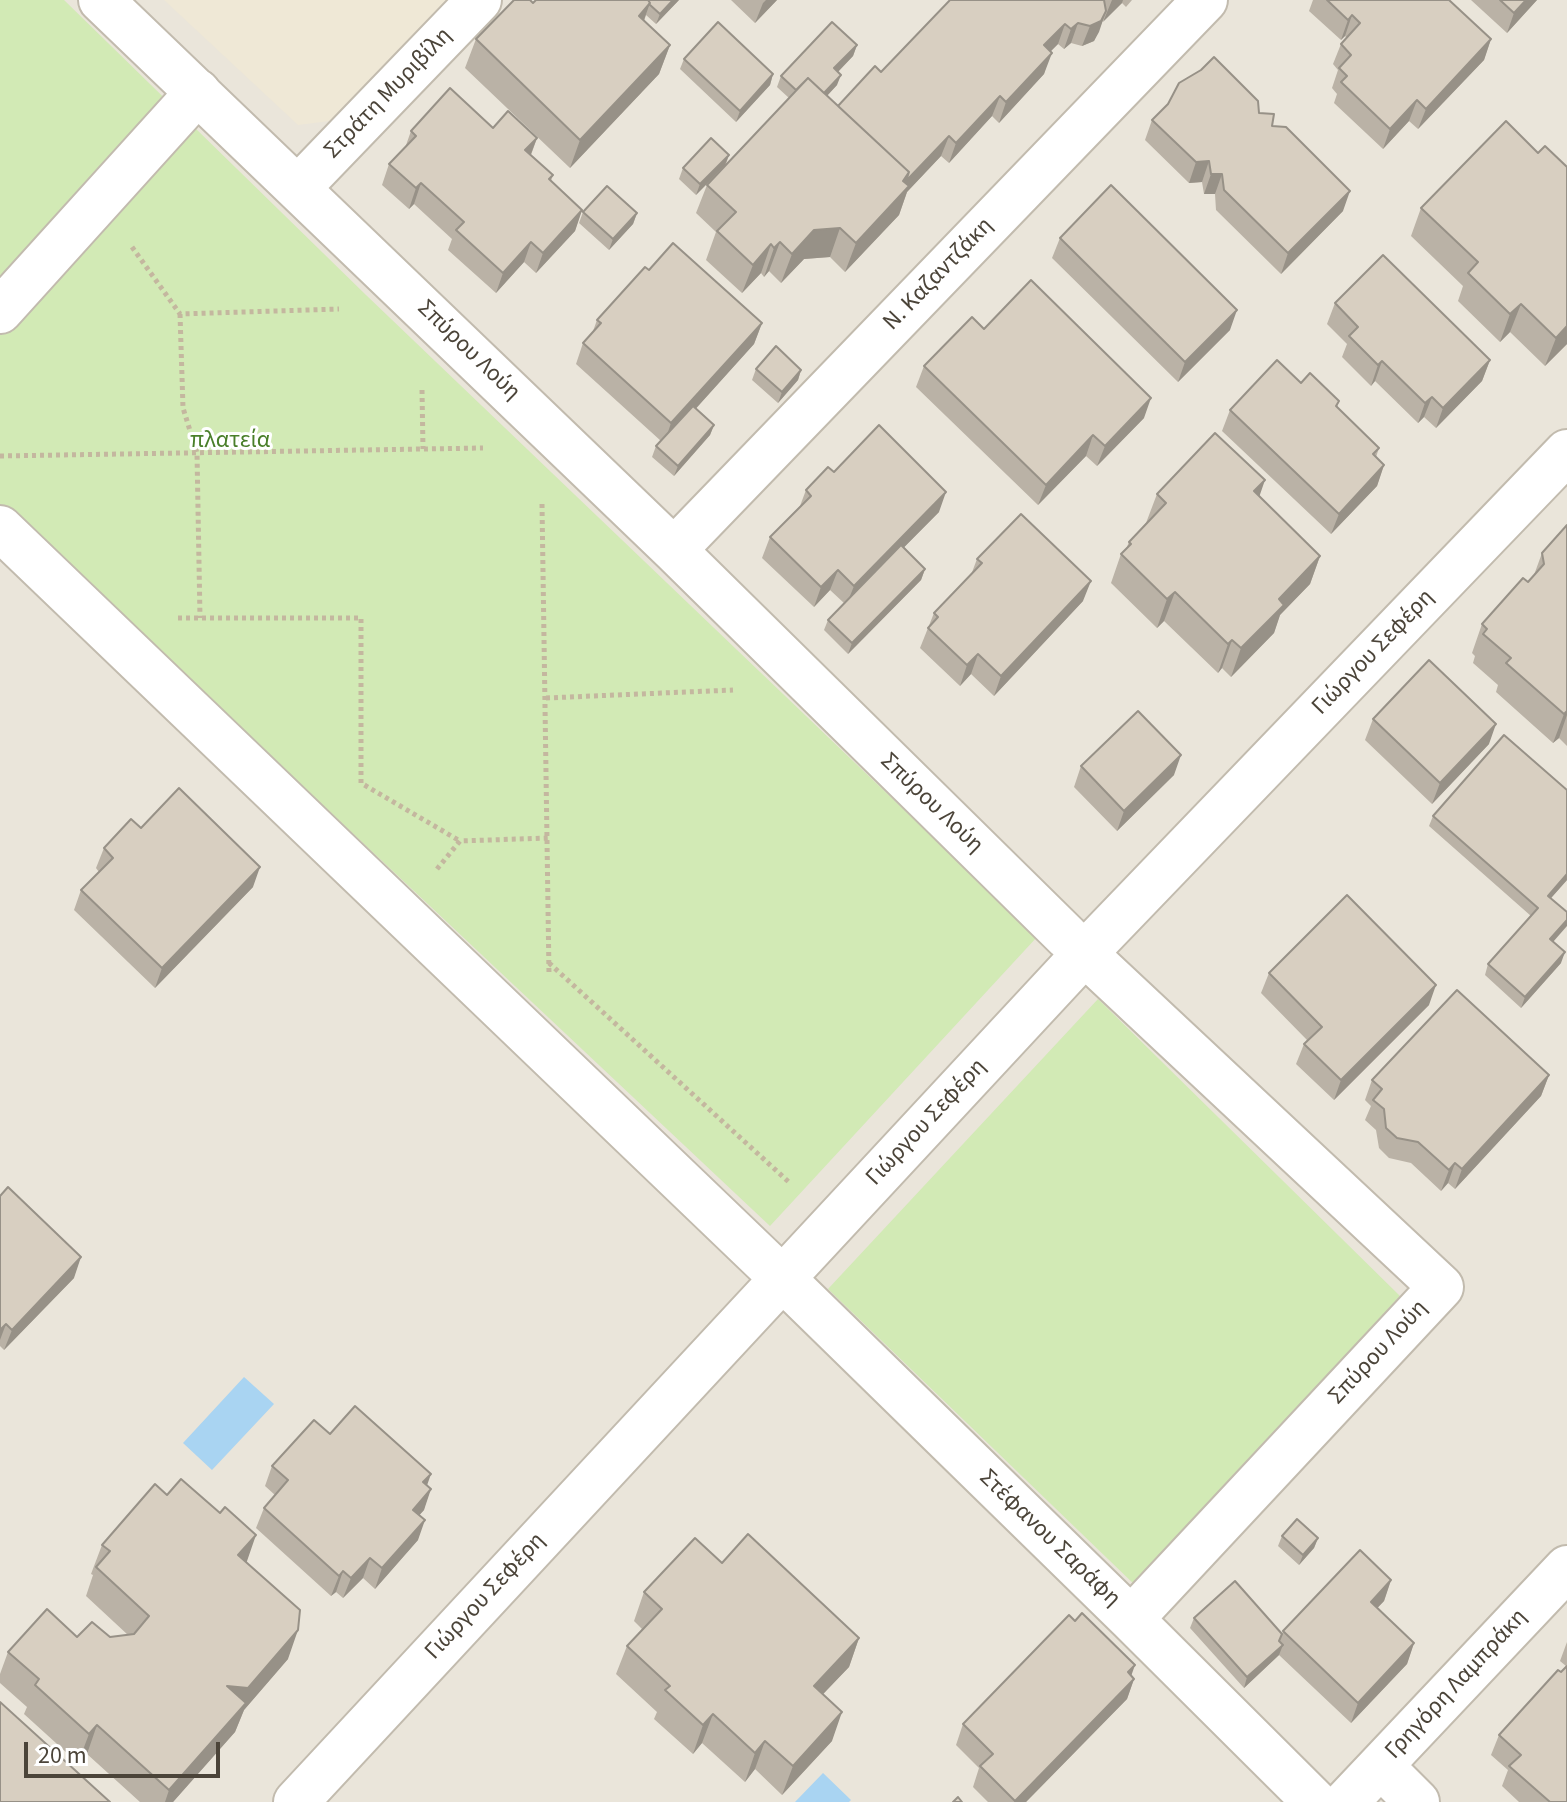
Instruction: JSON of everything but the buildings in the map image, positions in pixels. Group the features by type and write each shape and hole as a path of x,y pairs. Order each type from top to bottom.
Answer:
{"street":[{"name":"Σπύρου Λούη","path":"101,0 421,306 540,434 674,550 1085,953 1441,1287 1131,1619"},
{"name":"Στράτη Μυριβίλη","path":"299,187 479,0"},
{"name":"Ν. Καζαντζάκη","path":"674,550 1205,0"},
{"path":"0,311 198,92"},
{"name":"Γιώργου Σεφέρη","path":"296,1802 1085,953 1565,457"},
{"name":"Στέφανου Σαράφη","path":"0,528 782,1278 1315,1802"},
{"name":"Γρηγόρη Λαμπράκη","path":"1346,1802 1567,1568"},
{"path":"1381,1766 1417,1802"}],"path":[{"path":"99,202 180,314 183,408 197,453 200,618"},
{"path":"180,314 421,306"},
{"path":"0,456 197,453 540,434 548,838 548,1055"},
{"path":"94,618 361,618 361,783 460,841 548,838"},
{"path":"546,698 811,686"},
{"path":"401,913 460,841"},
{"path":"549,963 833,1223"}],"shaded area":[{"path":"0,0 1567,0 1567,1802 0,1802"},
{"path":"164,0 453,0 337,120 298,125"}],"green space":[{"name":"πλατεία","path":"0,0 64,0 366,295 1037,937 770,1226 24,524 0,549"},
{"path":"1098,999 1400,1296 1137,1587 828,1289"}],"water":[{"path":"244,1377 274,1404 212,1470 183,1443"},
{"path":"823,1773 851,1800 795,1802"}]}
